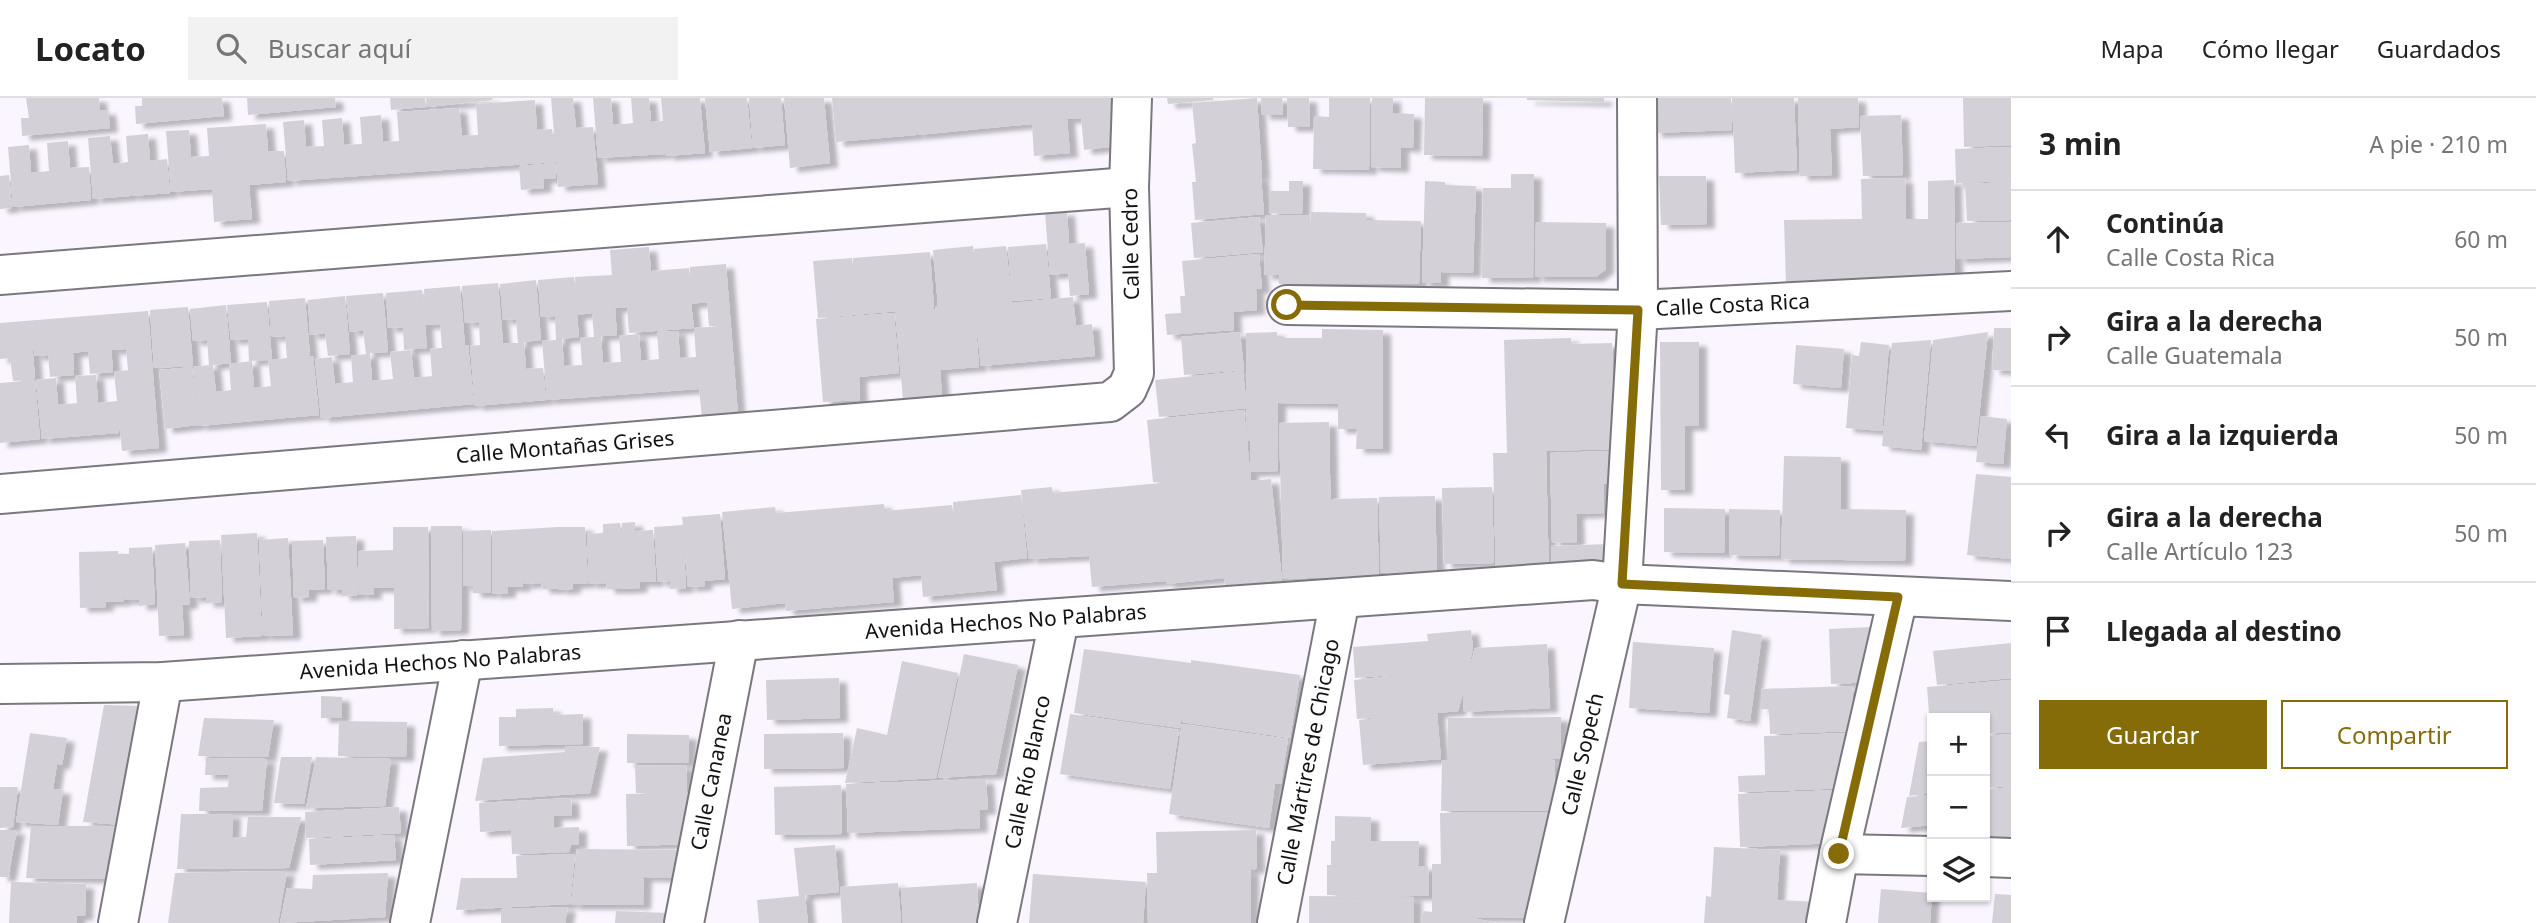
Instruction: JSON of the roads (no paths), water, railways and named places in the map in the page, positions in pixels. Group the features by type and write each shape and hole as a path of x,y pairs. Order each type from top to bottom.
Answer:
{"street":[{"name":"Calle Cedro","path":"1127,389 1134,373 1129,187 1132,98"},
{"name":"Calle Sopech","path":"1544,923 1622,584 1638,310 1637,98"},
{"path":"0,275 1129,187"},
{"name":"Calle Costa Rica","path":"1287,305 1638,310 2011,291"},
{"name":"Calle Montañas Grises","path":"0,494 1110,402 1127,389"},
{"name":"Avenida Hechos No Palabras","path":"0,684 163,682 1592,580 1622,584 2011,601"},
{"path":"1826,923 1839,854 1898,597"},
{"name":"Calle Mártires de Chicago","path":"1277,923 1340,599"},
{"name":"Calle Río Blanco","path":"997,923 1059,620"},
{"name":"Calle Cananea","path":"684,923 739,640"},
{"path":"410,923 463,660"},
{"path":"118,923 163,682"},
{"path":"1839,854 1927,856"},
{"path":"1990,857 2011,858"}]}
